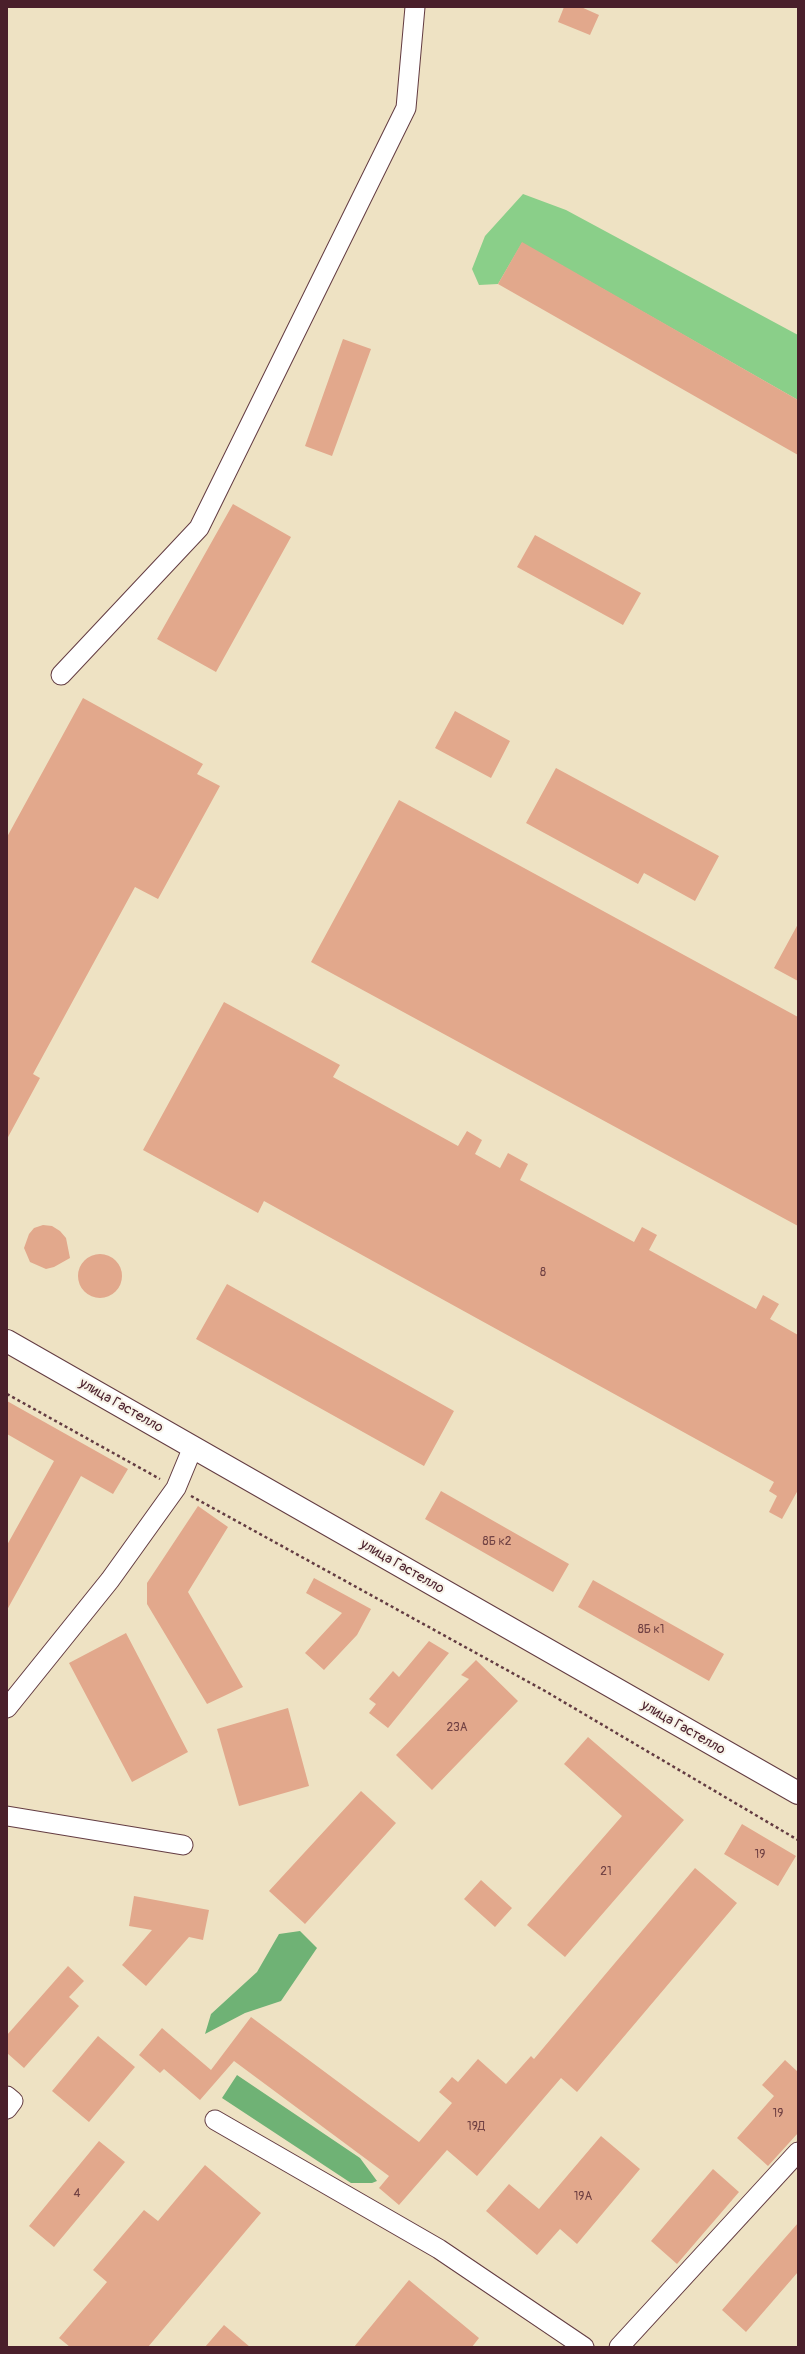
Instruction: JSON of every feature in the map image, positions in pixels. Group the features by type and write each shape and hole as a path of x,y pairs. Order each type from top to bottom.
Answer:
{"main road":[{"name":"улица Гастелло","path":"7,1341 798,1793"}],"lane":[{"path":"61,675 199,528 406,108 416,7"},
{"path":"7,1708 110,1580 176,1488 193,1447"},
{"path":"7,1816 183,1845"},
{"path":"7,2096 13,2101 7,2109"},
{"path":"215,2120 439,2249 584,2347"},
{"path":"618,2347 798,2152"}],"path":[{"path":"7,1394 545,1691 798,1840"}],"green space":[{"path":"523,194 566,210 798,335 798,400 522,243 498,284 479,285 472,269 485,236"},
{"path":"300,1931 317,1948 281,2001 245,2013 205,2034 211,2014 257,1972 279,1934"},
{"path":"237,2075 360,2158 377,2181 372,2183 351,2183 222,2098"}],"building":[{"path":"564,7 581,7 599,15 590,35 558,22"},
{"path":"522,242 798,400 798,455 498,284"},
{"path":"343,339 371,349 332,456 305,446"},
{"path":"233,504 291,537 216,672 157,639"},
{"path":"535,535 641,593 623,625 517,567"},
{"path":"83,698 203,764 197,774 220,786 158,899 135,887 33,1074 40,1078 7,1139 7,837"},
{"path":"455,711 510,741 491,778 435,748"},
{"path":"556,768 719,856 695,901 644,873 638,884 526,823"},
{"path":"399,800 798,1017 798,1226 311,962"},
{"path":"798,924 798,981 774,968"},
{"path":"224,1002 340,1065 333,1077 458,1146 467,1131 482,1140 475,1154 500,1168 508,1153 528,1164 520,1180 634,1242 642,1227 657,1235 649,1250 756,1309 763,1295 779,1304 770,1319 798,1335 798,1490 782,1519 769,1512 777,1496 769,1491 774,1482 264,1201 258,1213 143,1150"},
{"path":"43,1225 52,1226 60,1231 66,1238 70,1258 54,1267 46,1269 30,1262 24,1248 29,1234 34,1228"},
{"path":"100,1254 112,1258 118,1264 122,1276 118,1288 112,1294 100,1298 88,1294 82,1288 78,1276 82,1264 88,1258"},
{"path":"227,1284 454,1411 424,1466 196,1339"},
{"path":"7,1401 128,1469 113,1494 81,1476 7,1610 7,1545 54,1461 7,1434"},
{"path":"441,1491 569,1564 553,1592 425,1519"},
{"path":"198,1506 228,1527 188,1592 243,1687 207,1704 147,1604 147,1583"},
{"path":"314,1578 371,1609 357,1635 324,1670 305,1653 342,1613 306,1593"},
{"path":"593,1580 724,1654 709,1681 578,1607"},
{"path":"126,1633 188,1752 132,1782 69,1663"},
{"path":"429,1641 449,1653 388,1728 369,1713 376,1704 369,1699 393,1671 399,1677"},
{"path":"476,1660 518,1701 432,1790 396,1755 469,1679 461,1675"},
{"path":"288,1708 309,1786 239,1806 217,1729"},
{"path":"588,1737 684,1820 565,1957 527,1925 622,1816 564,1764"},
{"path":"361,1791 396,1823 305,1924 269,1891"},
{"path":"742,1824 796,1856 778,1886 724,1854"},
{"path":"695,1868 737,1903 577,2092 561,2078 477,2176 447,2150 399,2205 379,2188 389,2176 234,2061 200,2100 164,2069 160,2073 139,2055 162,2028 211,2070 251,2017 419,2142 452,2103 439,2092 452,2077 458,2082 478,2059 506,2084 531,2056 534,2059"},
{"path":"481,1880 512,1908 495,1927 464,1899"},
{"path":"134,1896 209,1910 203,1940 189,1937 146,1986 122,1965 152,1930 129,1926"},
{"path":"68,1966 84,1981 69,1997 79,2006 24,2068 7,2053 7,2035"},
{"path":"98,2036 135,2067 89,2122 52,2091"},
{"path":"785,2060 798,2072 798,2133 768,2166 737,2138 774,2096 762,2085"},
{"path":"601,2136 640,2169 577,2244 560,2229 537,2255 486,2211 509,2184 539,2209"},
{"path":"99,2141 125,2162 54,2247 29,2226"},
{"path":"205,2165 261,2213 148,2347 70,2347 59,2338 107,2282 93,2270 144,2210 158,2221"},
{"path":"713,2169 739,2192 677,2264 651,2241"},
{"path":"798,2223 798,2272 746,2332 722,2310"},
{"path":"409,2280 479,2338 472,2347 354,2347"},
{"path":"224,2325 250,2347 205,2347"}]}
